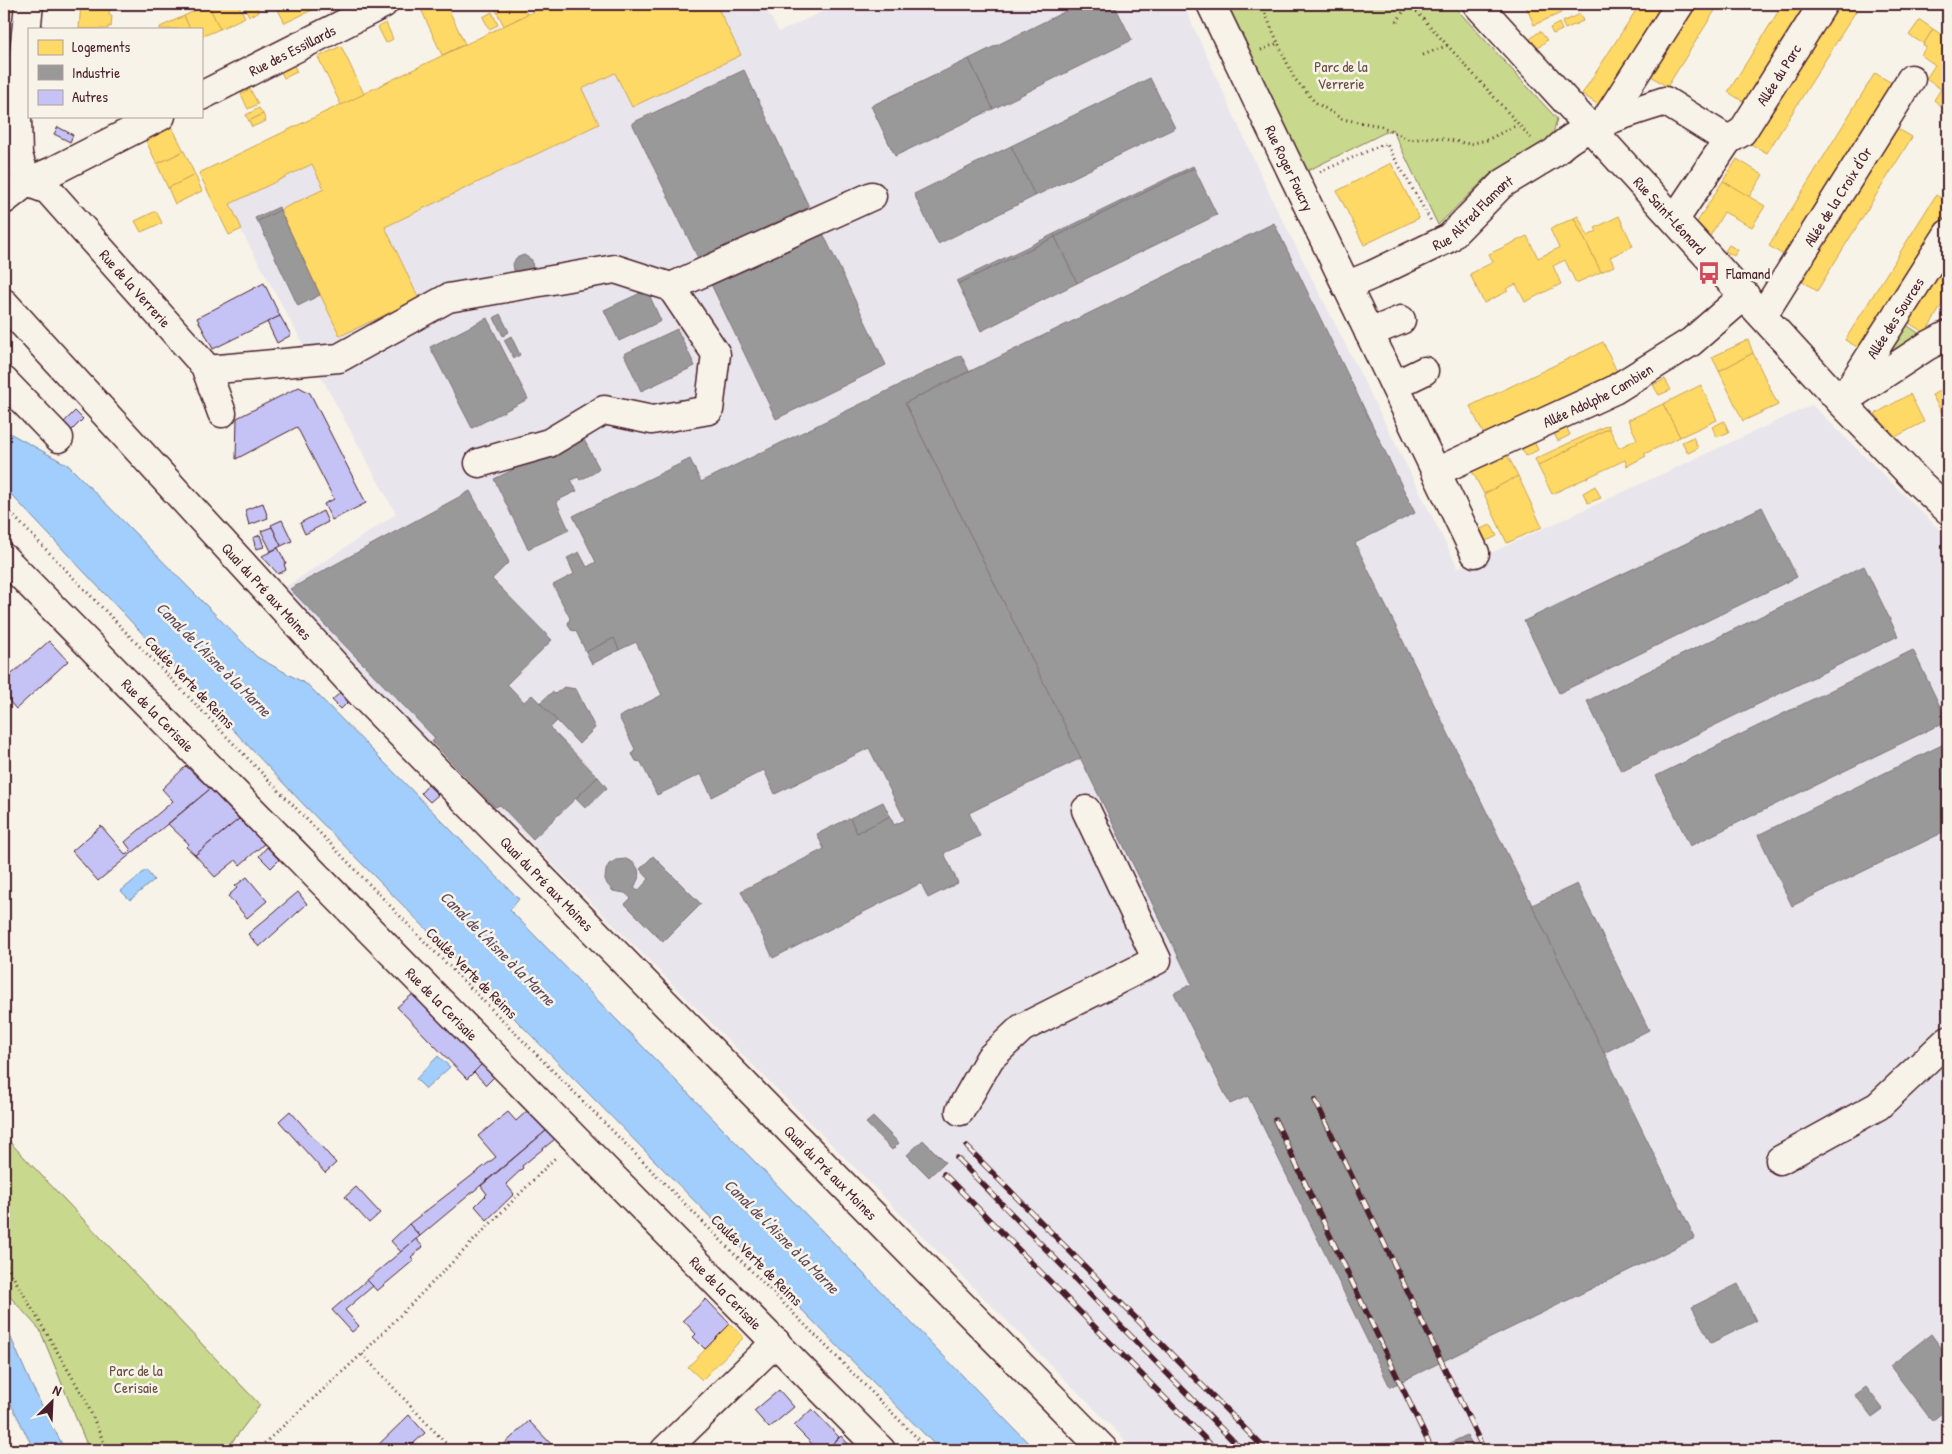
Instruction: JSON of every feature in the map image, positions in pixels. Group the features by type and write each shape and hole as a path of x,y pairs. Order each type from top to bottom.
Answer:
{"street":[{"path":"27,182 18,156 17,119 29,4"},
{"name":"Rue Roger Foucry","path":"1210,4 1475,553"},
{"name":"Rue Saint-Léonard","path":"1477,4 1598,124 1675,218 1841,402 1918,482 1948,510"},
{"path":"1598,124 1680,4"},
{"name":"Allée du Parc","path":"1675,218 1728,140 1742,132 1823,4"},
{"name":"Rue des Essillards","path":"202,95 374,6"},
{"name":"Allée de la Croix d'Or","path":"1763,315 1911,79"},
{"path":"1598,124 1665,102 1728,140"},
{"path":"4,200 27,182 55,170 158,118"},
{"name":"Rue Alfred Flamant","path":"1346,286 1449,238 1502,184 1598,124"},
{"name":"Rue de la Verrerie","path":"27,182 48,190 199,358 207,370 222,413"},
{"path":"671,287 872,196"},
{"name":"Allée des Sources","path":"1841,402 1948,234"},
{"path":"207,370 339,358 448,298 615,268 671,287 716,354 709,410 652,420 604,410 549,443 479,463"},
{"name":"Allée Adolphe Cambien","path":"1436,472 1614,390 1691,342 1745,295"},
{"name":"Quai du Pré aux Moines","path":"4,303 365,698 1104,1450"},
{"path":"1369,333 1401,320"},
{"path":"1841,402 1941,347"},
{"path":"1395,385 1424,372"},
{"path":"4,381 60,438"},
{"name":"Rue de la Cerisaie","path":"4,558 881,1450"},
{"path":"960,1112 990,1058 1022,1028 1157,960 1086,810"},
{"path":"1780,1160 1878,1106 1948,1040"},
{"path":"665,1450 776,1342"}],"path":[{"path":"1261,4 1294,78 1316,102 1342,119 1381,126 1410,140 1434,137 1469,144 1487,140 1518,125"},
{"path":"1397,22 1409,4 1512,118"},
{"path":"1237,57 1252,54 1278,43"},
{"path":"1423,55 1448,45"},
{"path":"1297,183 1386,144 1430,218 1441,242"},
{"name":"Coulée Verte de Reims","path":"4,506 428,945 929,1450"},
{"path":"257,1450 362,1354 574,1139"},
{"path":"4,1261 85,1399 107,1450"},
{"path":"362,1354 452,1450"}],"shaded area":[{"path":"568,4 763,4 779,32 839,4 1183,4 1270,195 1458,568 1812,405 1948,538 1948,1450 1135,1450 593,904 278,592 396,514 213,179"}],"green space":[{"name":"Parc de la Verrerie","path":"1227,4 1452,4 1557,119 1552,137 1489,175 1438,225 1392,129 1307,171"},
{"path":"1902,322 1926,338 1872,370"},
{"name":"Parc de la Cerisaie","path":"4,1136 260,1405 226,1450 89,1450 40,1330 4,1290"}],"water":[{"name":"Canal de l'Aisne à la Marne","path":"4,430 68,465 257,657 308,685 519,899 510,910 1035,1450 940,1450 305,806 4,487"},
{"path":"146,870 154,880 130,900 121,891"},
{"path":"438,1056 450,1067 426,1089 416,1079"},
{"path":"4,1322 31,1384 65,1450 34,1450 4,1390"}],"building: Logements":[{"path":"4,4 15,4 15,8 4,13"},
{"path":"81,4 110,4 109,15 112,15 111,27 79,28"},
{"path":"208,4 220,29 202,37 202,28 190,28 184,16"},
{"path":"208,4 238,4 245,17 220,29"},
{"path":"243,4 255,4 259,12 249,16"},
{"path":"275,4 307,4 310,11 285,23"},
{"path":"307,4 326,4 310,11"},
{"path":"432,4 446,4 465,44 442,55 421,9"},
{"path":"493,4 507,4 509,8 522,4 527,14 504,26"},
{"path":"549,4 716,4 741,55 632,107 615,73 582,89 599,124 385,227 419,299 340,336 280,210 324,189 312,164 230,204 242,229 229,235 199,173"},
{"path":"1525,4 1557,4 1561,13 1534,25"},
{"path":"1640,4 1668,4 1603,108 1582,94"},
{"path":"1690,4 1719,4 1667,87 1647,73"},
{"path":"1783,4 1811,4 1747,104 1728,92"},
{"path":"1834,4 1844,4 1856,11 1767,153 1747,142"},
{"path":"492,12 498,25 489,29 483,17"},
{"path":"1580,14 1583,21 1565,29 1562,22"},
{"path":"184,16 190,28 160,28"},
{"path":"1920,20 1933,29 1924,44 1909,35"},
{"path":"386,23 393,39 386,43 378,27"},
{"path":"1559,23 1562,30 1553,34 1550,28"},
{"path":"1933,29 1948,39 1948,78 1941,89 1926,79 1935,65 1921,55 1926,47 1923,45"},
{"path":"1540,31 1547,40 1538,48 1530,39"},
{"path":"341,46 364,94 341,105 318,57"},
{"path":"293,64 297,72 284,78 280,70"},
{"path":"1875,73 1895,85 1788,258 1769,246"},
{"path":"1948,78 1948,96 1941,106 1934,100"},
{"path":"250,89 258,104 248,109 241,94"},
{"path":"259,108 263,114 249,121 246,115"},
{"path":"263,114 266,121 252,127 249,121"},
{"path":"1893,126 1912,137 1817,291 1798,278"},
{"path":"172,127 184,151 157,164 146,141"},
{"path":"184,151 195,175 168,188 157,164"},
{"path":"1737,159 1763,175 1749,197 1723,181"},
{"path":"1391,163 1419,218 1364,245 1337,191"},
{"path":"195,175 202,191 175,204 168,188"},
{"path":"1723,181 1765,206 1752,227 1724,212 1710,236 1697,222"},
{"path":"1936,195 1948,202 1948,215 1864,351 1845,340"},
{"path":"156,211 162,223 141,232 135,221"},
{"path":"1578,216 1588,236 1597,231 1595,228 1619,216 1633,246 1610,257 1614,266 1601,272 1574,218"},
{"path":"1574,218 1601,272 1576,283 1565,260 1553,266 1561,284 1525,302 1516,284 1506,289 1508,291 1484,303 1470,274 1493,262 1489,254 1527,236 1538,258 1559,248 1550,229"},
{"path":"1729,245 1738,250 1734,256 1725,251"},
{"path":"1948,256 1948,295 1925,333 1907,322"},
{"path":"1748,340 1753,353 1719,371 1712,357"},
{"path":"1603,342 1618,374 1485,437 1470,406"},
{"path":"1753,353 1778,405 1743,421 1719,371"},
{"path":"1665,379 1671,390 1659,395 1653,385"},
{"path":"1701,385 1717,420 1680,437 1663,404"},
{"path":"1947,387 1948,418 1946,420 1932,395"},
{"path":"1910,394 1924,422 1895,437 1875,414"},
{"path":"1663,404 1680,437 1644,454 1646,456 1627,466 1625,460 1552,494 1538,466 1609,428 1619,448 1637,439 1628,420"},
{"path":"1724,421 1729,432 1717,437 1712,427"},
{"path":"1565,424 1570,435 1558,441 1552,430"},
{"path":"1608,425 1609,428 1538,466 1535,459"},
{"path":"1693,437 1698,448 1688,453 1682,442"},
{"path":"1533,439 1538,450 1526,456 1520,445"},
{"path":"1948,445 1948,462 1940,456"},
{"path":"1507,454 1518,476 1484,494 1472,471"},
{"path":"1518,476 1542,527 1507,543 1484,494"},
{"path":"1595,486 1601,498 1588,503 1583,493"},
{"path":"1491,525 1497,536 1486,541 1480,529"},
{"path":"730,1324 744,1337 702,1380 688,1367"}],"building: Industrie":[{"path":"1080,4 1114,4 1132,40 993,109 969,59"},
{"path":"969,59 993,109 895,156 871,106"},
{"path":"744,70 809,207 699,260 632,123"},
{"path":"1150,78 1175,128 1035,196 1011,146"},
{"path":"1011,146 1035,196 938,244 914,194"},
{"path":"1193,166 1194,168 1055,237 1054,234"},
{"path":"1194,168 1217,215 1077,283 1055,237"},
{"path":"279,207 280,210 257,222 255,218"},
{"path":"280,210 320,295 298,306 258,221"},
{"path":"1274,223 1415,513 1355,543 1695,1238 1390,1387 1248,1096 1230,1104 1174,993 1192,984 905,403"},
{"path":"820,227 886,365 776,419 709,280"},
{"path":"1054,234 1055,237 958,284 957,281"},
{"path":"1055,237 1077,283 981,331 958,284"},
{"path":"524,255 532,260 533,270 517,274 513,264 516,258"},
{"path":"647,290 661,321 619,341 604,310"},
{"path":"500,314 509,332 503,336 494,318"},
{"path":"487,318 528,399 472,428 430,347"},
{"path":"677,329 695,366 641,391 624,354"},
{"path":"511,336 520,355 514,358 504,340"},
{"path":"961,355 969,371 905,403 1081,758 969,813 980,836 944,853 958,883 928,898 921,883 773,958 741,891 824,849 817,834 850,818 857,833 890,816 894,825 905,820 869,748 775,794 764,770 712,797 701,774 657,795 641,762 636,761 632,754 635,749 619,717 662,695 636,642 619,650 614,638 586,652 576,631 571,630 568,624 570,618 553,585 574,574 567,558 579,552 587,567 596,562 573,516 690,459 701,482"},
{"path":"582,436 599,468 594,473 580,480 578,477 571,480 577,491 556,501 569,530 528,549 494,479"},
{"path":"470,491 509,562 492,579 552,640 507,684 524,702 532,695 540,703 557,721 550,728 598,777 533,839 500,805 495,807 432,742 435,738 290,589"},
{"path":"1762,507 1797,577 1559,693 1524,621"},
{"path":"1864,566 1898,636 1621,771 1587,701"},
{"path":"614,638 619,650 592,664 586,652"},
{"path":"1913,650 1947,721 1690,846 1656,776"},
{"path":"564,687 576,689 595,728 579,744 540,703 552,692 555,694"},
{"path":"1948,742 1948,830 1792,906 1758,835"},
{"path":"598,777 607,788 586,808 576,798"},
{"path":"883,802 890,816 857,833 850,818"},
{"path":"653,856 701,904 663,942 625,904 631,898 625,893 613,891 605,879 609,864 616,860 626,859 634,863 638,869 639,877 634,888 638,891 649,879 640,869"},
{"path":"1577,884 1649,1030 1604,1053 1532,905"},
{"path":"873,1117 899,1143 892,1150 866,1123"},
{"path":"923,1140 945,1162 929,1177 907,1155"},
{"path":"1738,1284 1756,1321 1711,1343 1692,1307"},
{"path":"1931,1334 1948,1357 1948,1408 1932,1421 1890,1366"},
{"path":"1866,1387 1883,1409 1872,1417 1855,1395"},
{"path":"1467,1435 1474,1450 1444,1450 1442,1447"}],"building: Autres":[{"path":"58,127 73,135 70,142 54,134"},
{"path":"264,283 280,316 213,349 197,318"},
{"path":"280,316 291,335 277,343 267,322"},
{"path":"299,387 310,393 366,503 332,520 324,504 334,499 297,427 236,459 237,418"},
{"path":"75,411 83,419 71,431 63,423"},
{"path":"263,503 268,518 249,525 245,510"},
{"path":"323,511 328,522 305,534 300,523"},
{"path":"282,520 292,541 281,546 271,525"},
{"path":"272,527 281,546 271,551 261,531"},
{"path":"260,535 264,547 256,549 253,538"},
{"path":"278,548 286,563 284,564 286,570 278,574 262,556"},
{"path":"49,641 68,661 16,709 4,695 4,681"},
{"path":"341,692 349,701 341,709 332,700"},
{"path":"186,766 210,789 98,881 72,851 101,826 126,855 131,850 125,842 173,801 162,789"},
{"path":"428,785 438,795 430,802 421,793"},
{"path":"210,789 239,819 195,855 186,847 189,844 168,824"},
{"path":"239,819 264,844 240,865 236,860 215,877 195,855"},
{"path":"267,847 279,860 271,868 259,856"},
{"path":"247,877 267,901 247,918 228,896 237,888 235,886"},
{"path":"298,892 307,904 259,947 248,934"},
{"path":"413,994 482,1064 467,1079 397,1007"},
{"path":"482,1064 494,1077 486,1085 474,1072"},
{"path":"290,1111 336,1163 325,1173 279,1121"},
{"path":"527,1111 547,1130 420,1236 409,1224 496,1157 478,1136 508,1112 516,1121"},
{"path":"547,1130 555,1139 522,1166 523,1168 506,1184 514,1194 487,1220 475,1206 487,1194 481,1186"},
{"path":"356,1187 380,1213 369,1223 345,1197"},
{"path":"409,1224 420,1236 401,1252 391,1241"},
{"path":"416,1239 423,1247 411,1257 414,1260 377,1291 367,1280"},
{"path":"367,1280 373,1286 345,1310 359,1326 352,1332 332,1310"},
{"path":"706,1299 730,1324 705,1349 693,1337 696,1334 683,1320"},
{"path":"779,1390 794,1407 769,1428 754,1411"},
{"path":"812,1409 839,1437 826,1450 818,1450 794,1426"},
{"path":"409,1415 425,1433 406,1450 373,1450"},
{"path":"529,1421 553,1446 550,1449 552,1450 498,1450"},
{"path":"841,1436 851,1447 848,1450 826,1450"}],"railway":[{"path":"1315,1100 1484,1450"},
{"path":"1275,1120 1432,1450"},
{"path":"967,1147 1266,1450"},
{"path":"957,1158 1242,1450"},
{"path":"944,1174 1216,1450"}],"place":[{"name":"Flamand","path":"1709,273"}]}
